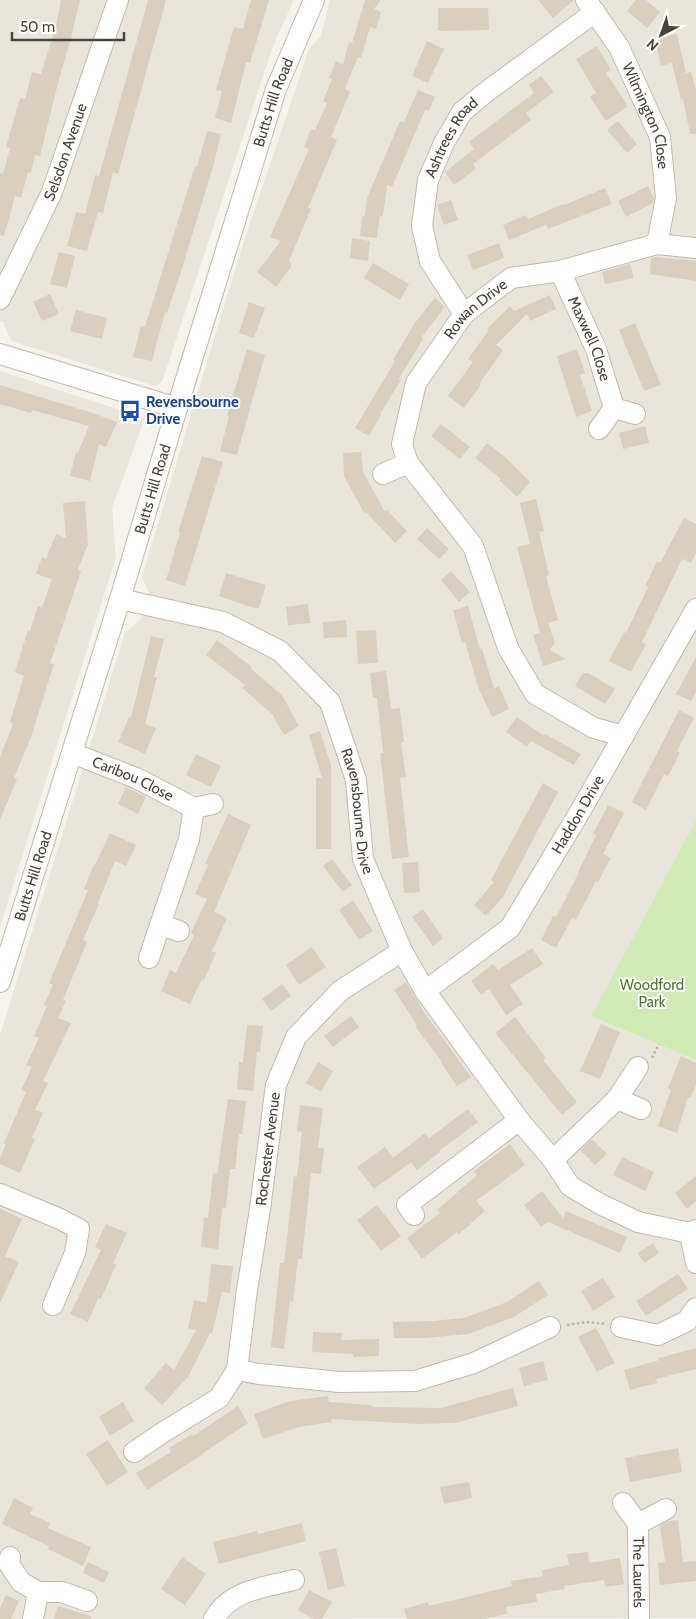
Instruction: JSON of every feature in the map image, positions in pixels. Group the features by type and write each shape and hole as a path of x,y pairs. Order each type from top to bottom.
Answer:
{"street":[{"name":"Selsdon Avenue","path":"0,300 52,192 118,0"},
{"name":"Butts Hill Road","path":"0,982 120,599 276,89 314,0"},
{"name":"Wilmington Close","path":"591,6 619,47 660,137 666,198 657,244"},
{"name":"Ashtrees Road","path":"464,314 430,261 422,226 428,180 444,143 462,112 591,6"},
{"name":"Rowan Drive","path":"624,736 594,728 535,694 508,648 474,546 408,463 402,444 416,383 464,314 511,278 560,271 657,244 696,248"},
{"name":"Maxwell Close","path":"560,271 596,349 614,408"},
{"path":"0,354 177,408"},
{"path":"599,429 614,408 635,414"},
{"path":"383,474 408,463"},
{"name":"Ravensbourne Drive","path":"120,599 224,622 280,651 330,702 356,780 363,859 402,951 425,991 519,1120 553,1160 570,1186 600,1204 638,1222 693,1232"},
{"name":"Haddon Drive","path":"425,991 510,928 624,736 696,609"},
{"name":"Caribou Close","path":"72,753 204,806 189,839 170,928 149,958"},
{"name":"Rochester Avenue","path":"134,1452 158,1428 219,1398 237,1370 276,1086 296,1037 340,991 402,951"},
{"path":"553,1160 617,1099 638,1067"},
{"path":"617,1099 641,1109"},
{"path":"407,1205 519,1120"},
{"path":"0,1194 79,1229 75,1253 53,1305"},
{"path":"693,1232 696,1263"},
{"path":"621,1327 658,1335 687,1321 696,1308"},
{"path":"237,1370 340,1382 415,1381 474,1363 550,1327"},
{"name":"The Laurels","path":"623,1502 638,1524 639,1619"},
{"name":"The Laurels","path":"638,1524 666,1509"},
{"path":"10,1557 9,1564 22,1582 38,1592 62,1592 87,1601"},
{"path":"214,1619 220,1609 240,1594 270,1594 294,1580"},
{"path":"33,1619 38,1592"}],"path":[{"path":"550,1327 586,1322 621,1327"}],"shaded area":[{"path":"0,0 294,0 273,46 162,382 155,386 11,341 3,322 0,321"},
{"path":"330,0 696,0 696,820 591,1016 696,1060 696,1618 0,1619 0,1035 125,633 141,619 149,594 142,577 241,250 309,49 321,36"},
{"path":"0,371 145,418 112,508 116,557 0,927"}],"green space":[{"name":"Woodford Park","path":"696,820 696,1060 591,1016"}],"building":[{"path":"61,0 80,0 71,38 40,156 35,155 31,173 28,172 21,198 15,196 4,236 0,235 0,173 3,174 10,148 6,147 20,98 25,99 32,72 41,74 56,25"},
{"path":"148,0 166,0 118,174 113,172 103,213 98,212 87,251 67,246 76,212 85,214 95,175 99,176"},
{"path":"251,0 269,0 250,63 246,62 231,123 215,118 222,91 216,90 234,27 243,29"},
{"path":"365,0 381,0 374,9 381,12 376,29 370,27 361,58 358,57 345,89 350,92 331,137 337,140 308,208 311,209 289,261 291,267 276,287 257,272 281,241 270,237 309,149 304,147 311,129 315,130 327,103 323,101 332,79 329,78 336,61 343,64 349,42 352,43"},
{"path":"538,0 574,0 553,18"},
{"path":"636,0 646,0 660,12 647,28 627,11"},
{"path":"438,8 488,8 489,30 438,31"},
{"path":"677,34 686,73 691,72 696,90 696,134 690,134 683,99 681,100 672,63 661,66 655,39"},
{"path":"427,41 444,49 428,83 412,76"},
{"path":"597,46 611,70 606,73 628,106 606,121 590,97 596,93 576,59"},
{"path":"541,76 554,92 526,113 531,120 473,164 476,169 454,185 445,172 474,149 469,142 534,93 529,85"},
{"path":"418,90 435,97 429,111 425,110 392,187 387,185 383,216 380,216 377,238 360,236 362,216 365,216 367,198 400,121 404,122"},
{"path":"618,121 637,144 627,153 607,130"},
{"path":"207,131 221,134 213,167 179,278 167,313 165,312 152,361 133,357 141,326 145,327"},
{"path":"648,186 654,198 653,203 626,217 618,201"},
{"path":"605,188 612,204 548,229 546,225 509,240 503,225 526,215 528,219"},
{"path":"451,200 458,220 444,225 437,205"},
{"path":"352,238 370,241 368,261 350,258"},
{"path":"499,243 504,258 473,270 467,255"},
{"path":"59,252 75,256 67,288 50,284"},
{"path":"651,258 696,261 696,281 650,274"},
{"path":"373,263 409,284 400,300 364,278"},
{"path":"630,264 634,278 605,284 602,272"},
{"path":"50,294 59,314 42,321 33,302"},
{"path":"550,295 556,309 530,321 527,314 496,345 503,350 464,408 448,396 473,362 468,359 488,331 487,329 510,306 514,311"},
{"path":"435,298 445,307 421,338 423,339 399,379 401,380 369,436 355,428 395,361 393,360 414,324"},
{"path":"249,302 265,308 254,338 239,333"},
{"path":"76,310 107,318 102,339 70,331"},
{"path":"635,323 661,385 644,391 619,330"},
{"path":"247,349 265,355 237,455 220,451 229,416 227,416"},
{"path":"577,349 585,373 580,375 592,411 576,417 557,356"},
{"path":"0,385 117,422 106,447 99,444 90,481 70,476 76,452 78,453 89,426 32,410 31,413 0,404"},
{"path":"441,424 470,447 460,459 431,436"},
{"path":"645,426 649,443 623,449 619,433"},
{"path":"487,443 505,457 530,482 517,497 499,480 501,479 475,458"},
{"path":"361,452 363,472 385,512 387,510 407,531 395,543 366,512 364,513 344,476 343,453"},
{"path":"202,456 223,462 185,586 166,580 180,533 178,532"},
{"path":"536,499 544,531 539,532 549,575 546,576 558,620 548,623 555,643 550,650 566,659 543,666 533,635 540,633 517,547 530,544 520,503"},
{"path":"85,501 88,544 78,570 81,571 50,663 54,664 31,737 14,778 17,779 0,820 0,757 13,724 10,722 24,676 15,672 28,630 30,631 38,606 42,608 52,579 36,574 42,557 46,559 56,534 66,538 63,503"},
{"path":"684,518 696,524 696,553 691,563 682,559 642,642 646,644 631,672 609,661 624,632 626,633 648,587 645,586 657,561 660,563"},
{"path":"427,528 449,549 439,559 417,539"},
{"path":"451,571 470,592 459,602 441,580"},
{"path":"226,573 266,585 259,608 219,596"},
{"path":"308,604 310,623 288,625 286,607"},
{"path":"468,606 494,689 499,686 509,709 492,717 478,687 465,642 462,643 453,610"},
{"path":"346,620 347,637 324,638 323,622"},
{"path":"376,630 378,663 358,664 356,631"},
{"path":"151,636 164,639 145,724 156,728 145,754 118,742 129,717 131,718"},
{"path":"217,640 252,667 251,669 282,695 299,726 284,735 272,714 242,688 245,685 206,655"},
{"path":"696,657 696,692 691,701 676,694"},
{"path":"386,671 391,709 400,708 404,742 401,743 406,777 400,778 409,857 392,859 380,753 383,753 377,698 373,698 370,673"},
{"path":"583,673 588,673 615,689 605,704 575,686"},
{"path":"679,710 694,718 677,751 680,753 668,776 664,774 646,810 632,802"},
{"path":"517,717 544,736 545,734 581,754 574,765 531,741 527,747 506,732"},
{"path":"320,731 331,765 331,849 316,849 316,778 322,778 309,735"},
{"path":"196,754 221,766 211,787 186,775"},
{"path":"543,783 558,792 503,897 486,916 474,905 494,882 491,880"},
{"path":"126,787 146,797 138,814 118,804"},
{"path":"608,805 624,813 603,854 611,858 598,882 596,881 576,920 572,918 556,948 541,940 553,916 556,917 579,872 596,835 593,834"},
{"path":"228,814 251,825 214,912 227,918 212,951 216,953 204,980 202,979 190,1004 161,991 170,970 176,973 194,935 191,933 207,899 195,894 208,865 205,864"},
{"path":"110,833 136,845 126,866 115,861 83,940 87,942 63,1000 66,1001 58,1018 71,1023 43,1081 48,1083 35,1110 43,1113 32,1138 35,1139 20,1173 0,1164 0,1158 6,1144 4,1143 26,1092 21,1090 32,1067 26,1065 39,1038 34,1036 47,1006 44,1005 53,985 49,983 88,890 84,889 94,864"},
{"path":"332,859 352,885 343,892 323,866"},
{"path":"418,862 420,892 404,893 402,863"},
{"path":"353,900 373,931 359,940 339,910"},
{"path":"423,909 443,938 433,946 412,917"},
{"path":"312,947 326,967 299,985 286,965"},
{"path":"532,948 543,964 510,985 523,1004 506,1015 489,989 481,995 471,981 493,964 498,970"},
{"path":"406,982 424,1012 471,1077 457,1086 415,1026 417,1025 394,990"},
{"path":"282,984 291,996 271,1011 262,999"},
{"path":"351,1016 359,1027 333,1047 324,1036"},
{"path":"515,1017 546,1058 543,1060 577,1102 562,1115 495,1033"},
{"path":"601,1024 620,1032 600,1079 580,1071"},
{"path":"247,1025 263,1026 260,1052 257,1052 253,1091 237,1089 239,1062 243,1062"},
{"path":"681,1056 696,1063 696,1085 690,1098 688,1097 677,1133 658,1126 671,1090 668,1088"},
{"path":"318,1062 333,1071 321,1092 306,1083"},
{"path":"228,1099 246,1101 242,1135 239,1134 235,1169 230,1169 226,1208 222,1208 218,1249 201,1247 204,1217 208,1218 213,1173 217,1174"},
{"path":"300,1105 323,1108 318,1148 324,1148 321,1174 311,1173 302,1259 298,1259 293,1302 290,1301 284,1349 271,1347 280,1263 284,1263 294,1176 297,1177 302,1132 297,1131"},
{"path":"468,1109 478,1122 417,1170 411,1162 374,1189 357,1167 385,1147 393,1158 425,1133 429,1138"},
{"path":"592,1139 607,1154 595,1165 580,1150"},
{"path":"510,1144 525,1165 476,1201 485,1211 459,1234 457,1232 422,1259 407,1238 440,1213 437,1210 477,1175 474,1171"},
{"path":"622,1157 654,1172 645,1191 613,1175"},
{"path":"696,1176 696,1201 687,1209 675,1193"},
{"path":"542,1191 563,1218 566,1211 627,1237 620,1253 548,1222 541,1227 524,1205"},
{"path":"377,1205 401,1236 381,1251 357,1220"},
{"path":"0,1208 22,1219 5,1256 19,1262 0,1303"},
{"path":"106,1224 127,1233 113,1263 116,1265 101,1299 98,1298 88,1322 70,1314 101,1250 95,1247"},
{"path":"653,1243 659,1253 644,1263 638,1253"},
{"path":"211,1264 233,1266 230,1293 222,1292 212,1334 210,1333 188,1377 162,1405 144,1388 166,1363 174,1370 196,1330 188,1328 194,1300 207,1303"},
{"path":"678,1274 688,1289 646,1316 636,1301"},
{"path":"603,1278 615,1297 593,1311 581,1291"},
{"path":"539,1281 548,1295 514,1317 468,1334 426,1338 394,1338 393,1322 464,1318 507,1302"},
{"path":"596,1328 615,1363 597,1372 578,1337"},
{"path":"313,1332 342,1333 341,1340 379,1339 379,1356 353,1357 353,1354 312,1352"},
{"path":"696,1348 696,1369 656,1379 657,1383 630,1390 624,1370"},
{"path":"543,1361 548,1380 524,1386 519,1368"},
{"path":"513,1388 518,1406 455,1423 417,1424 331,1419 332,1422 299,1427 263,1439 254,1414 290,1401 328,1396 329,1402 372,1405 371,1407 441,1408"},
{"path":"123,1402 134,1421 110,1436 99,1417"},
{"path":"238,1406 248,1423 147,1490 136,1473 171,1452 169,1448 192,1434 193,1436"},
{"path":"108,1440 128,1472 107,1486 86,1454"},
{"path":"678,1448 682,1472 630,1482 625,1458"},
{"path":"469,1482 472,1498 444,1504 440,1487"},
{"path":"14,1498 33,1508 30,1514 50,1523 48,1528 91,1547 83,1566 48,1549 49,1546 2,1524"},
{"path":"678,1520 683,1562 696,1561 696,1581 660,1585 658,1563 665,1562 660,1525"},
{"path":"302,1523 306,1541 219,1564 213,1542 257,1531 258,1534"},
{"path":"336,1548 345,1586 328,1590 319,1552"},
{"path":"588,1552 589,1563 620,1558 624,1584 605,1587 604,1580 564,1586 565,1589 536,1594 537,1602 506,1607 507,1614 485,1619 407,1619 404,1609 428,1602 429,1606 512,1586 511,1581 543,1576 542,1570 569,1565 567,1554"},
{"path":"182,1557 206,1574 185,1605 161,1589"},
{"path":"88,1562 109,1572 104,1583 83,1573"},
{"path":"309,1590 332,1602 322,1619 313,1619 298,1610"},
{"path":"6,1595 19,1601 11,1619 0,1619 0,1608"},
{"path":"58,1606 91,1616 91,1619 54,1619"}],"place":[{"name":"Revensbourne Drive","path":"130,411"}]}
